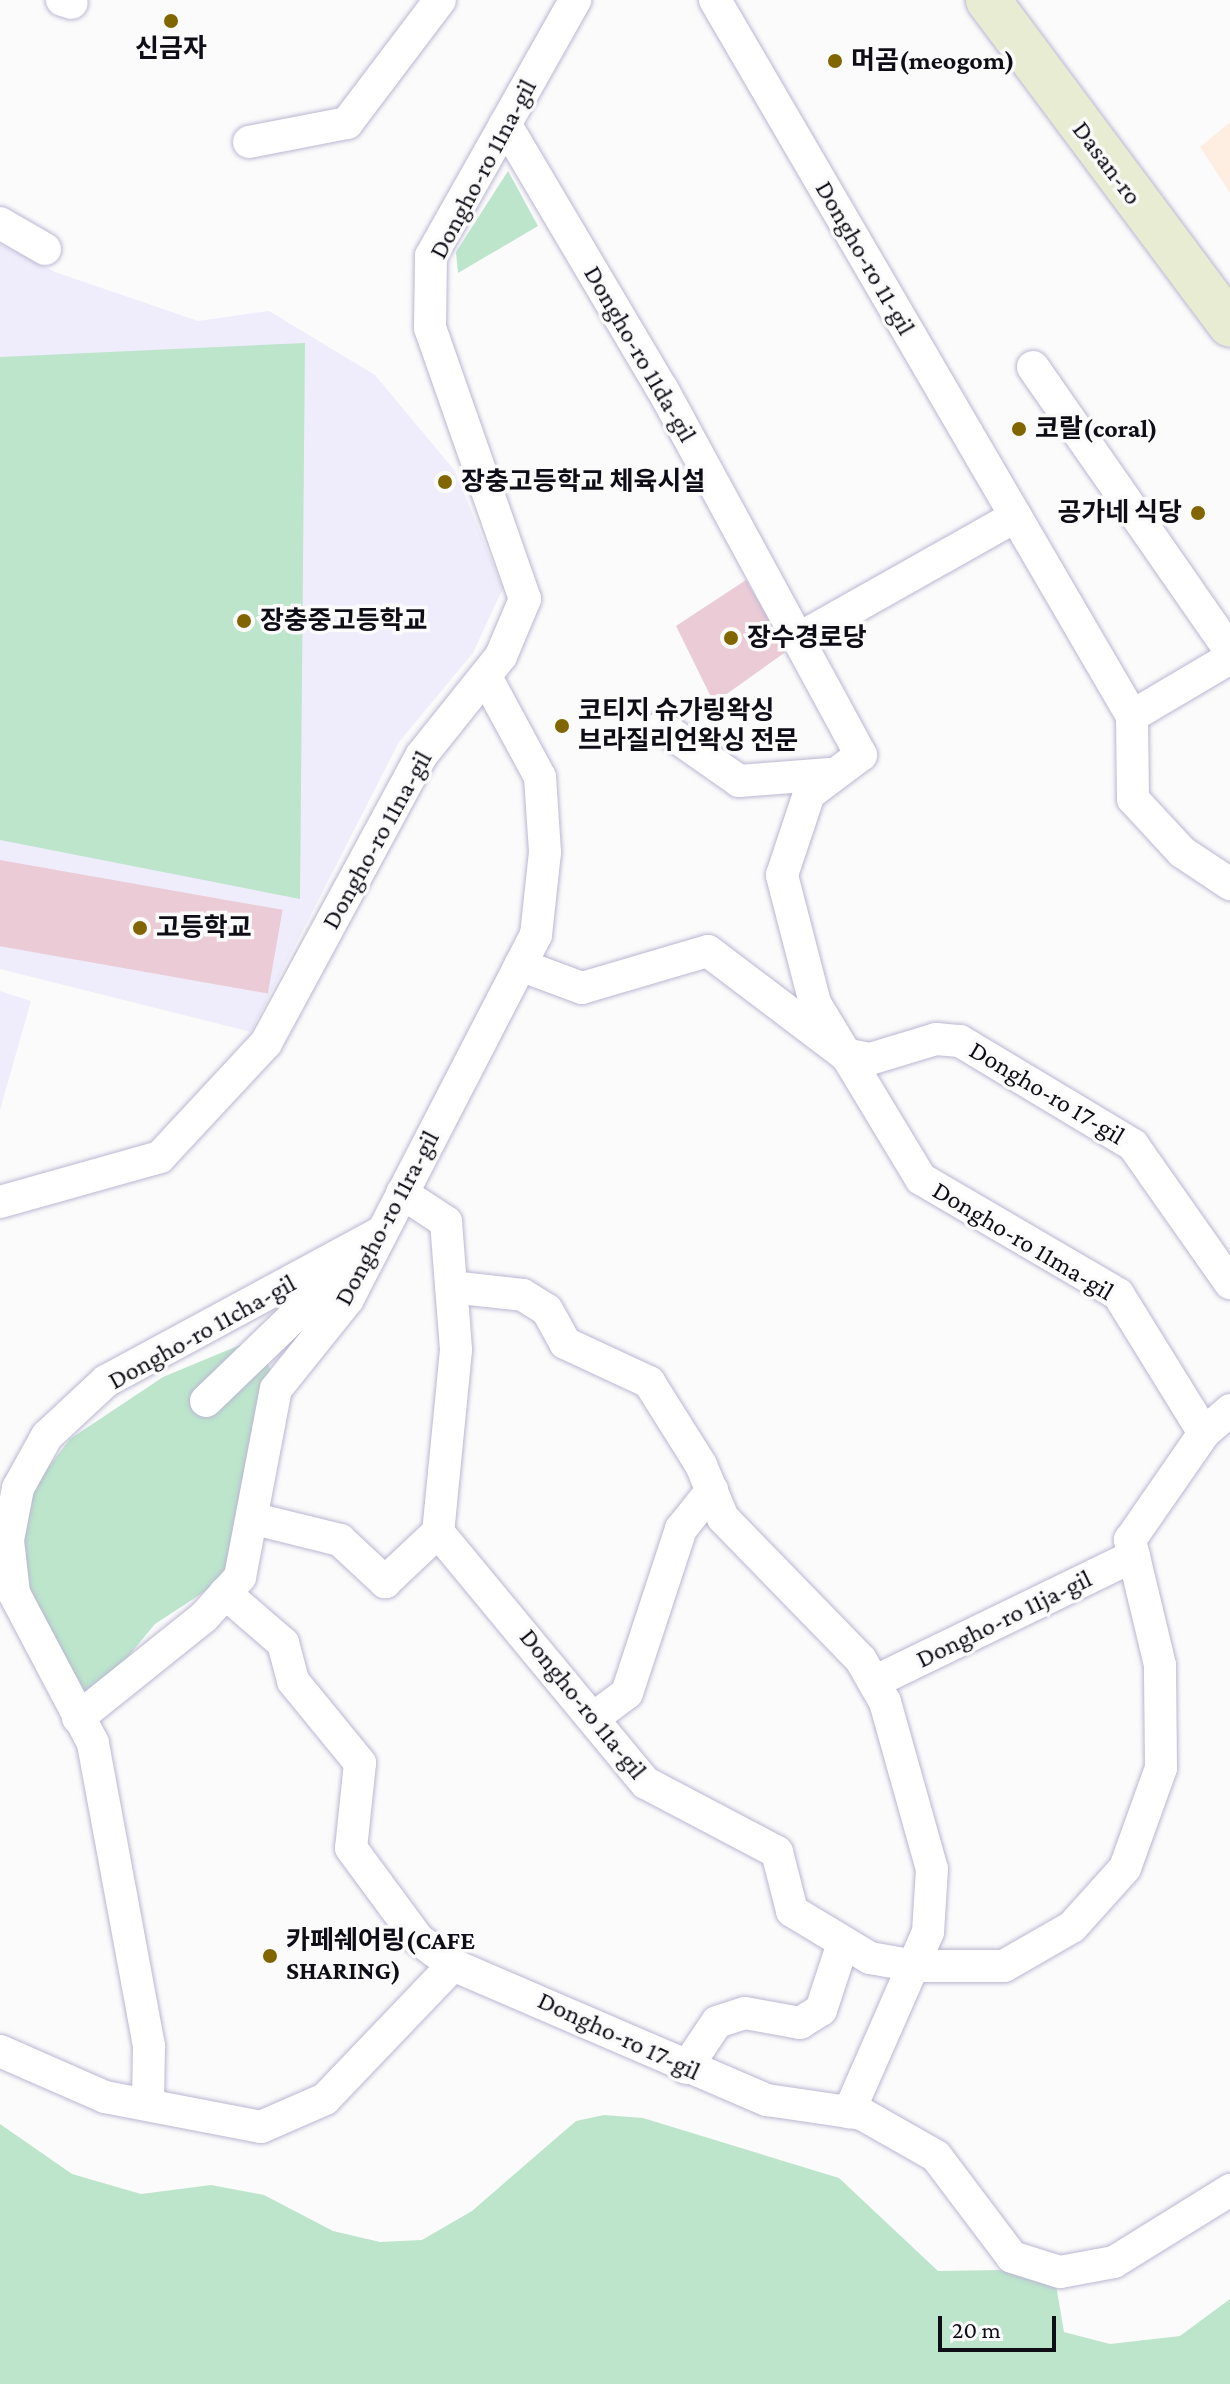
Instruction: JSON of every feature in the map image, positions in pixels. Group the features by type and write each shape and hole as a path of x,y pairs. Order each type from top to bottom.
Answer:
{"main road":[{"name":"Dasan-ro","path":"988,0 1230,325"}],"street":[{"path":"249,142 347,123 440,0"},
{"name":"Dongho-ro 11na-gil","path":"0,1202 160,1157 266,1043 421,756 486,677 525,599 430,328 431,256 575,0"},
{"name":"Dongho-ro 11-gil","path":"715,0 1132,716 1133,799 1182,852 1230,884"},
{"name":"Dongho-ro 11da-gil","path":"505,124 861,755"},
{"path":"0,223 45,249"},
{"path":"1033,367 1230,650"},
{"path":"798,639 1016,516"},
{"path":"1132,716 1230,658"},
{"name":"Dongho-ro 11ra-gil","path":"225,1593 240,1577 255,1519 276,1389 348,1299 536,935 544,866 540,777 486,677"},
{"path":"662,727 739,781 830,774"},
{"name":"Dongho-ro 11ma-gil","path":"861,755 830,774 809,794 782,875 815,1003 921,1179 1118,1294 1204,1433"},
{"name":"Dongho-ro 11ma-gil","path":"520,965 582,988 708,951 844,1054"},
{"name":"Dongho-ro 17-gil","path":"844,1054 870,1059 936,1039 960,1041 1050,1094 1133,1145 1230,1283"},
{"path":"255,1519 340,1540 385,1582 438,1532 456,1350 446,1222 402,1193"},
{"name":"Dongho-ro 11cha-gil","path":"148,2103 149,2046 93,1743 14,1593 8,1540 25,1475 47,1436 106,1381 381,1232"},
{"path":"206,1401 317,1294 333,1259"},
{"path":"451,1287 523,1295 547,1310 565,1343 649,1382 712,1490 723,1518 874,1682 932,1869 928,1932 849,2112"},
{"path":"915,1966 1004,1966 1072,1927 1125,1868 1161,1768 1160,1665 1130,1540 1204,1433 1230,1410"},
{"path":"595,1717 627,1693 681,1529 712,1490"},
{"name":"Dongho-ro 11a-gil","path":"438,1532 595,1717 646,1783 777,1852 792,1911 843,1943 915,1966"},
{"name":"Dongho-ro 11ja-gil","path":"874,1682 1134,1556"},
{"path":"0,2051 105,2097 261,2127 325,2099 453,1965 418,1939 351,1848 360,1763 293,1681 283,1643 225,1593 78,1718"},
{"path":"686,2068 717,2022 745,2013 800,2023 821,2010 843,1943"},
{"name":"Dongho-ro 17-gil","path":"453,1965 686,2068 767,2100 849,2112 936,2156 1012,2257 1060,2272 1114,2262 1230,2190"}],"shaded area":[{"path":"1230,122 1230,193 1200,147"},
{"name":"장충중고등학교","path":"0,244 55,272 198,321 269,311 375,375 455,471 503,588 473,653 399,742 251,1032 0,969"},
{"path":"0,991 31,1001 0,1110"}],"green space":[{"path":"508,171 538,226 458,273 456,252"},
{"path":"305,343 300,899 0,840 0,357"},
{"path":"252,1340 274,1375 230,1575 155,1624 116,1671 79,1698 28,1586 20,1536 36,1483 70,1439 163,1377"},
{"path":"604,2115 643,2118 839,2178 938,2271 1002,2270 1056,2285 1064,2332 1110,2344 1180,2336 1230,2299 1230,2384 0,2384 0,2124 72,2174 141,2194 211,2185 264,2195 333,2231 380,2242 422,2240 472,2211 576,2121"}],"building":[{"name":"장수경로당","path":"746,580 787,651 714,703 676,626"},
{"name":"고등학교","path":"0,860 283,910 268,994 0,946"}],"place":[{"name":"신금자","path":"171,21"},
{"name":"머곰(meogom)","path":"835,61"},
{"name":"코랄(coral)","path":"1019,429"},
{"name":"장충고등학교 체육시설","path":"445,482"},
{"name":"공가네 식당","path":"1198,513"},
{"name":"장충중고등학교","path":"244,621"},
{"name":"장수경로당","path":"731,638"},
{"name":"코티지 슈가링왁싱 브라질리언왁싱 전문","path":"562,726"},
{"name":"고등학교","path":"140,928"},
{"name":"카페쉐어링(CAFE SHARING)","path":"270,1956"}]}
